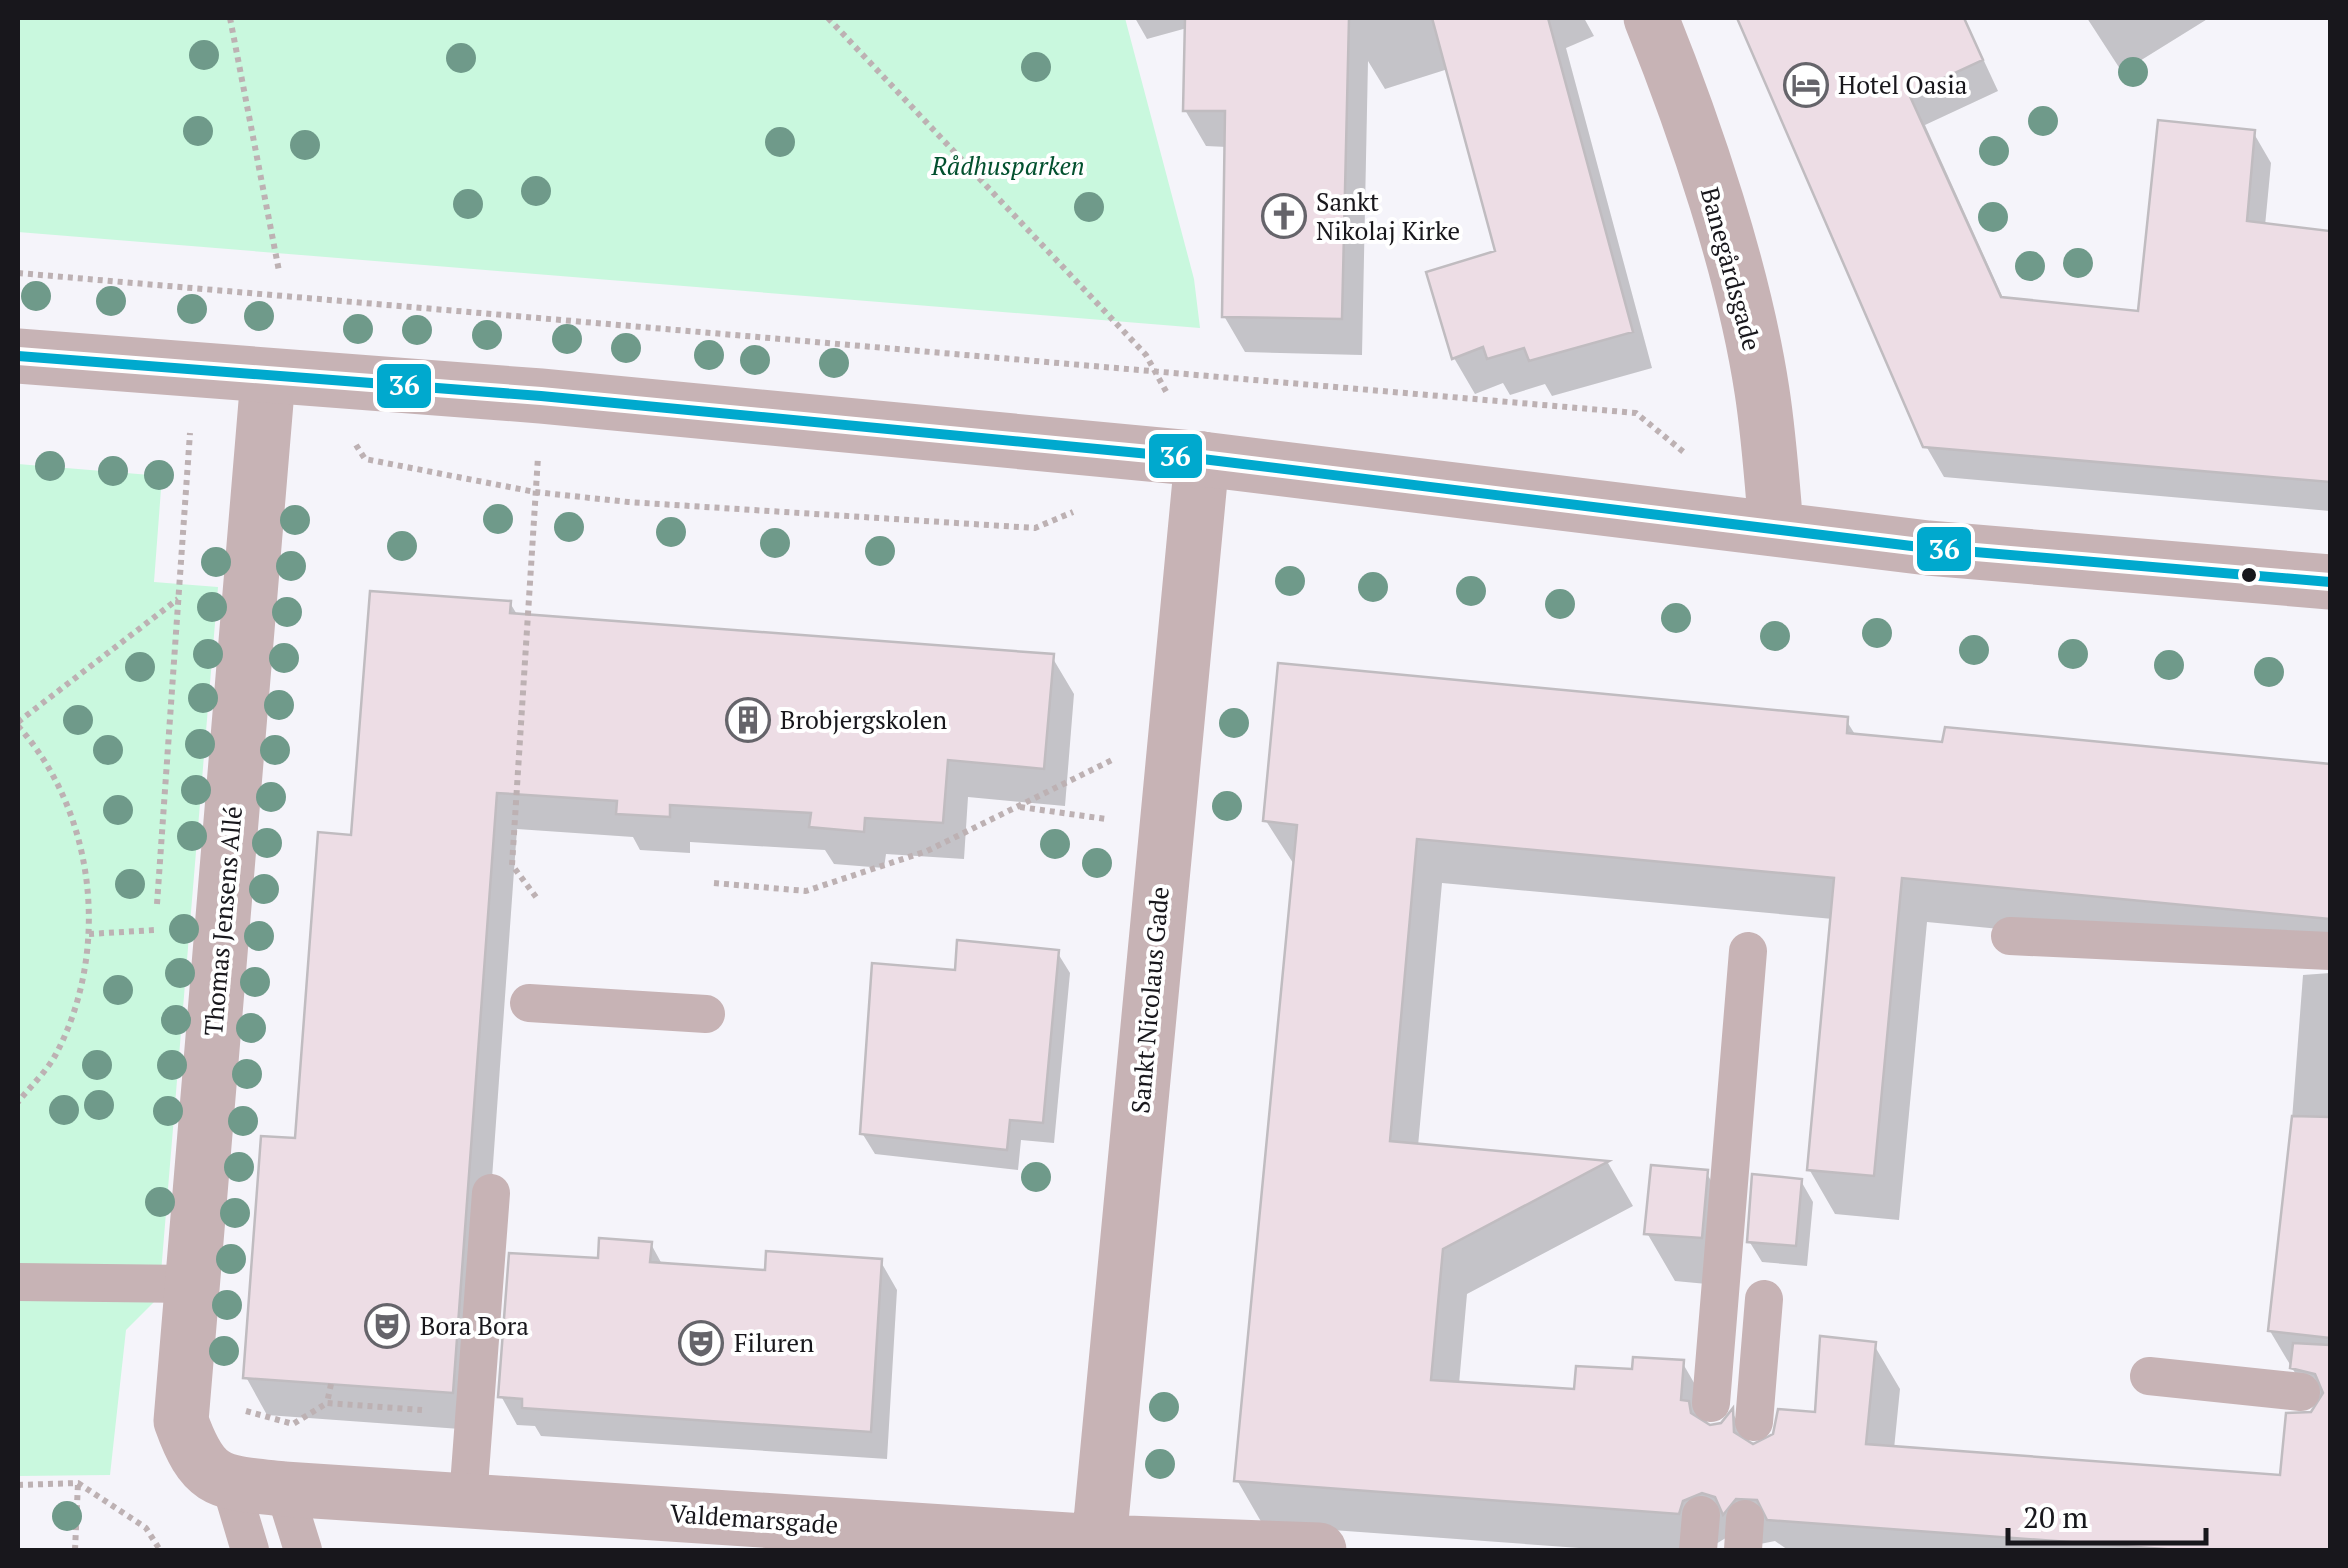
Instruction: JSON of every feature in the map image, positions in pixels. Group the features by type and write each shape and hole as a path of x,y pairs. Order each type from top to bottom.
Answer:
{"street":[{"name":"Banegårdsgade","path":"1652,18 1717,210 1748,327 1762,392 1776,528"},
{"path":"18,356 541,396 1202,459 1928,548 2330,582"},
{"name":"Thomas Jensens Allé","path":"213,1472 181,1420 192,1284 293,380"},
{"name":"Sankt Nicolaus Gade","path":"1097,1548 1202,459"},
{"name":"Valdemarsgade","path":"213,1472 284,1488 1097,1548 1319,1550"}],"lane":[{"path":"2010,936 2330,951"},
{"path":"1711,1403 1748,951"},
{"path":"529,1003 706,1014"},
{"path":"468,1499 491,1193"},
{"path":"18,1282 192,1284"},
{"path":"1754,1422 1764,1299"},
{"path":"2149,1376 2301,1392"},
{"path":"213,1472 250,1550"},
{"path":"284,1488 303,1550"}],"path":[{"path":"230,18 279,271"},
{"path":"828,18 1133,341 1155,370"},
{"path":"18,273 1636,413 1692,459"},
{"path":"154,950 195,372"},
{"path":"293,380 365,459 535,492 628,502 1035,528 1086,507"},
{"path":"536,897 512,864 541,396"},
{"path":"18,1102 56,1056 75,1006 89,934 86,862 63,798 18,724 178,599"},
{"path":"714,883 806,891 927,851 1090,773 1177,721"},
{"path":"1020,807 1167,827"},
{"path":"89,934 155,930"},
{"path":"327,1403 331,1384"},
{"path":"235,1408 293,1424 327,1403 473,1414"},
{"path":"75,1550 78,1484"},
{"path":"18,1485 78,1484 146,1528 160,1550"}],"green space":[{"name":"Rådhusparken","path":"18,18 1125,18 1194,279 1200,328 18,232"},
{"path":"18,464 162,476 154,582 218,587 159,1297 126,1330 110,1475 18,1476"}],"building":[{"name":"Sankt Nikolaj Kirke","path":"1185,18 1349,18 1342,319 1222,317 1225,111 1183,111"},
{"path":"1432,18 1548,18 1633,332 1529,361 1524,348 1487,359 1483,347 1452,359 1426,272 1495,251"},
{"path":"1737,18 1964,18 1983,60 1909,94 2001,297 2138,311 2158,120 2255,130 2247,221 2330,231 2330,482 1923,447"},
{"path":"370,591 511,601 510,613 1054,654 1044,769 948,760 943,823 865,818 864,832 809,827 811,813 670,805 670,817 616,814 617,801 497,793 453,1393 243,1378 261,1136 295,1138 318,832 351,835"},
{"path":"1278,663 1848,717 1847,733 1942,742 1945,727 2330,764 2330,919 1902,878 1874,1176 1807,1170 1834,878 1417,839 1390,1141 1609,1161 1443,1249 1431,1380 1574,1389 1576,1366 1632,1369 1633,1357 1684,1360 1681,1400 1689,1401 1691,1413 1710,1425 1721,1423 1733,1408 1734,1432 1753,1444 1773,1434 1778,1409 1815,1412 1820,1336 1876,1342 1866,1444 2280,1475 2286,1413 2311,1412 2323,1393 2315,1374 2290,1368 2293,1343 2330,1345 2330,1550 2178,1550 1767,1520 1757,1500 1736,1499 1723,1515 1715,1497 1702,1493 1683,1501 1679,1514 1234,1481 1297,825 1263,821"},
{"path":"957,940 1059,950 1043,1123 1010,1120 1007,1150 860,1134 872,963 955,970"},
{"path":"2292,1116 2330,1117 2330,1338 2268,1331"},
{"path":"1651,1165 1708,1170 1702,1238 1644,1234"},
{"path":"1752,1174 1802,1179 1796,1246 1747,1242"},
{"name":"Filuren","path":"599,1238 652,1242 650,1262 765,1270 766,1251 882,1259 871,1432 522,1408 522,1399 498,1397 509,1253 598,1258"}],"transit line":[{"name":"36","path":"18,356 541,396 1202,459 1928,548 2330,582"}],"place":[{"name":"Hotel Oasia","path":"1806,85"},
{"name":"Sankt Nikolaj Kirke","path":"1284,216"},
{"name":"Brobjergskolen","path":"748,720"},
{"name":"Bora Bora","path":"387,1326"},
{"name":"Filuren","path":"701,1343"}]}
